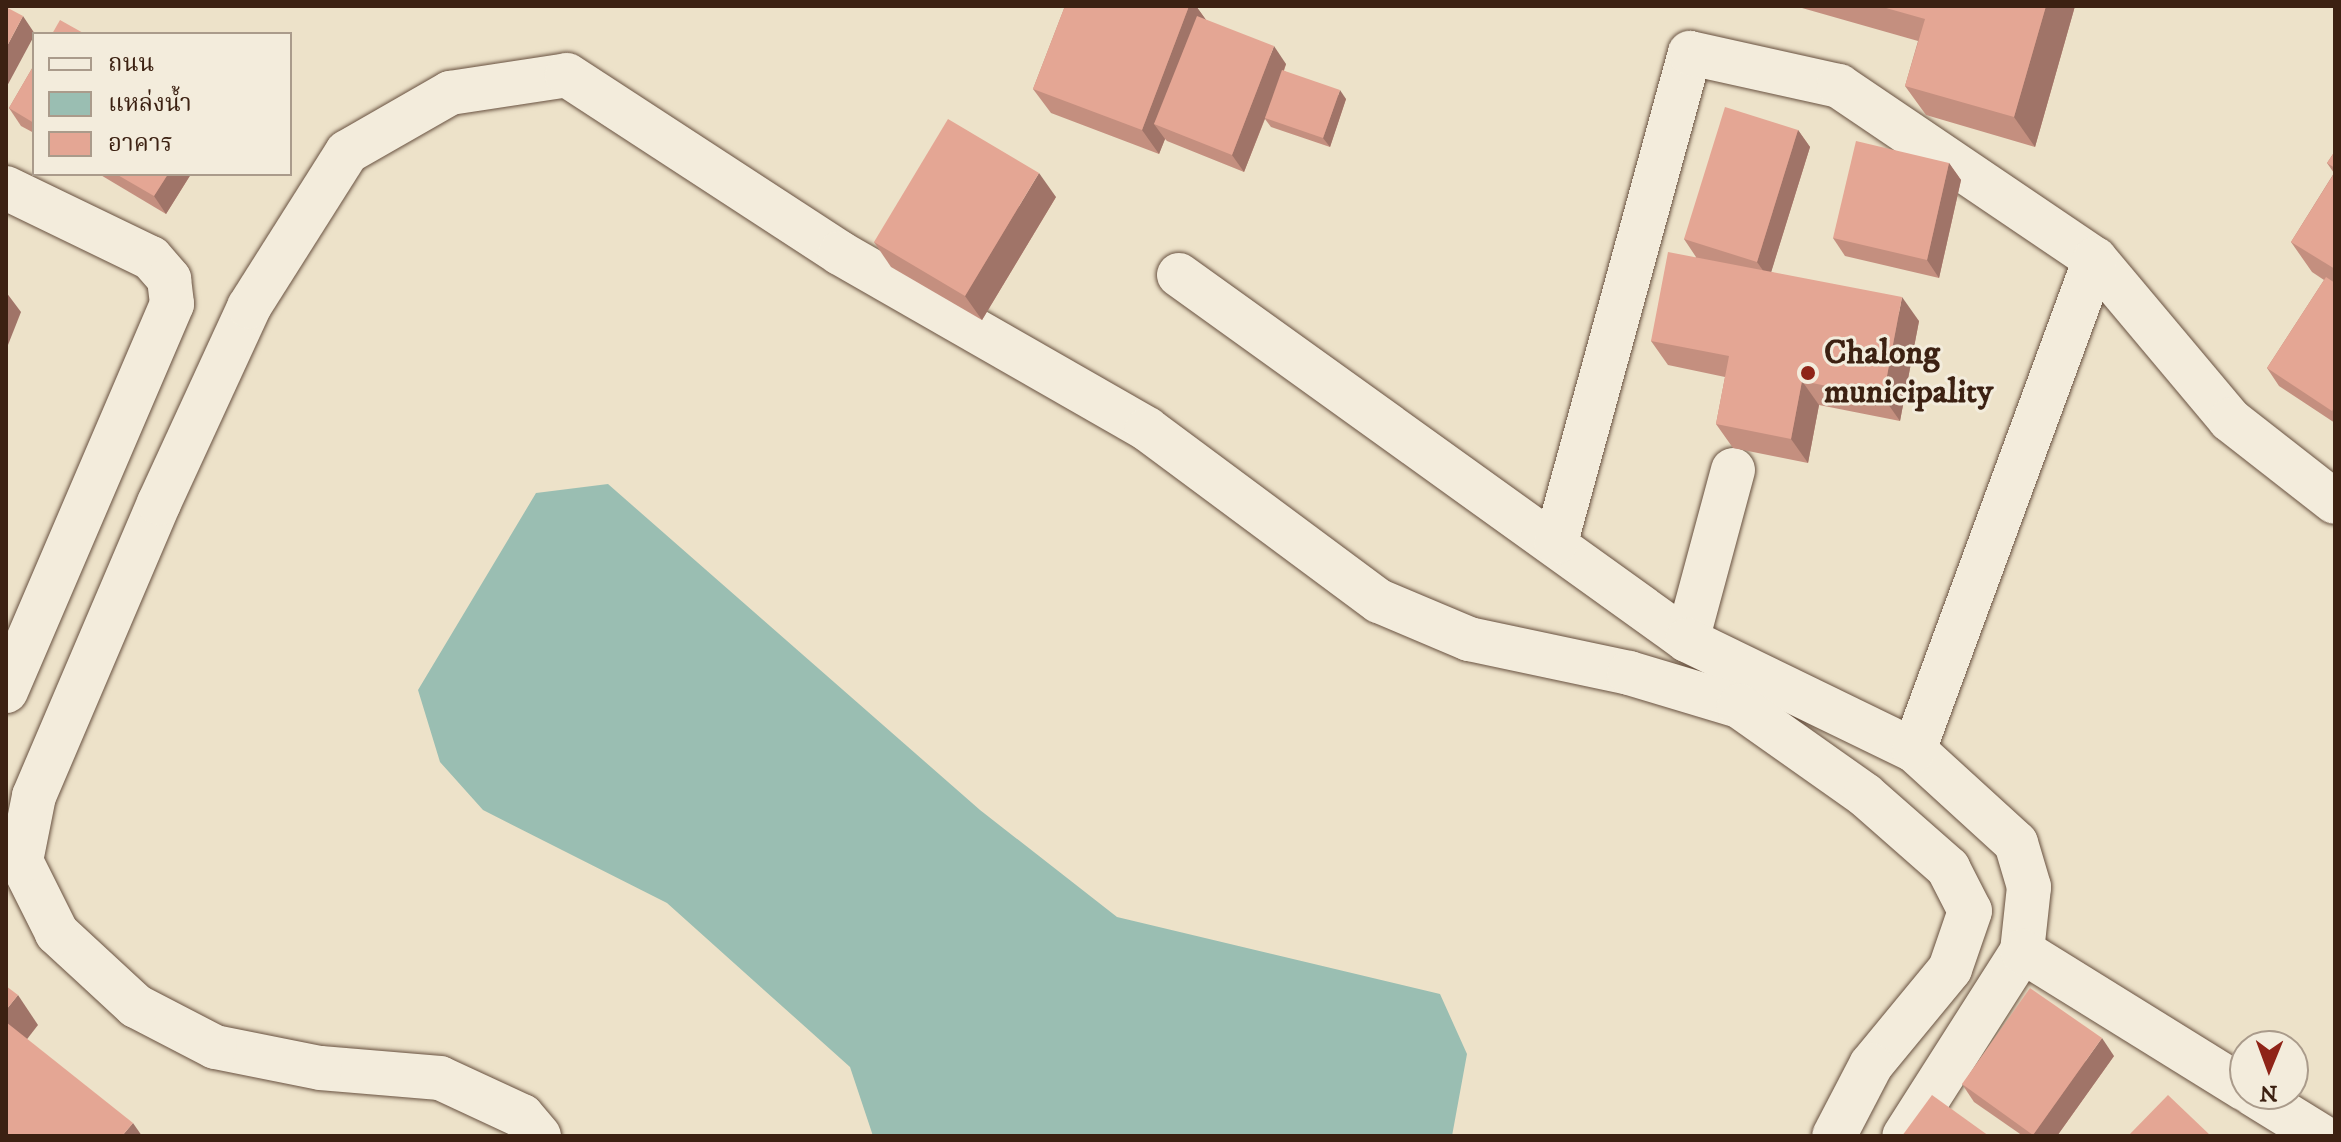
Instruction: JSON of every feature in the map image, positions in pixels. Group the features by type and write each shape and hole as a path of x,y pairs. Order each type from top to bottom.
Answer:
{"street":[{"path":"1556,542 1690,53 1839,86 2095,259 2230,420 2335,502"},
{"path":"539,1136 522,1116 440,1078 320,1068 215,1047 136,1006 57,933 21,861 34,796 165,489 249,307 347,152 450,93 567,75 840,253 1147,429 1379,601 1469,639 1629,673 1739,706 1865,795 1948,868 1970,911 1950,969 1871,1065 1834,1136"},
{"path":"6,188 151,258 169,279 172,304 6,691"},
{"path":"1914,750 2095,259"},
{"path":"1179,275 1556,542 1687,640 1914,750 2016,843 2029,887 2022,951 1904,1136"},
{"path":"1687,640 1733,470"},
{"path":"2022,951 2229,1079"},
{"path":"2279,1110 2321,1136"}],"water":[{"path":"608,484 980,810 1117,917 1440,994 1467,1054 1452,1136 873,1136 850,1067 667,903 483,810 440,762 418,690 536,493"}],"building":[{"path":"1065,6 1189,6 1142,130 1033,89"},
{"path":"1879,6 2046,6 2014,117 1905,86 1925,19"},
{"path":"6,7 23,16 6,48"},
{"path":"1197,16 1274,46 1232,155 1154,124"},
{"path":"60,20 81,32 53,32"},
{"path":"32,68 32,122 9,108"},
{"path":"1282,70 1340,90 1323,138 1265,118"},
{"path":"1725,107 1798,130 1757,262 1684,239"},
{"path":"948,119 1039,173 965,296 874,242"},
{"path":"1856,141 1949,163 1927,260 1833,238"},
{"path":"2335,151 2335,168 2327,163"},
{"path":"2335,172 2335,269 2291,242"},
{"path":"119,176 167,176 154,196"},
{"name":"Chalong municipality","path":"1668,252 1902,297 1883,397 1802,381 1791,439 1716,424 1729,356 1651,341"},
{"path":"2326,277 2335,283 2335,406 2332,411 2267,368"},
{"path":"6,986 18,995 6,1010"},
{"path":"2030,988 2102,1038 2033,1135 1962,1084"},
{"path":"6,1022 133,1123 122,1136 6,1136"},
{"path":"1932,1095 1989,1136 1902,1136"},
{"path":"2168,1095 2211,1136 2128,1136"}],"place":[{"name":"Chalong municipality","path":"1808,373"}]}
